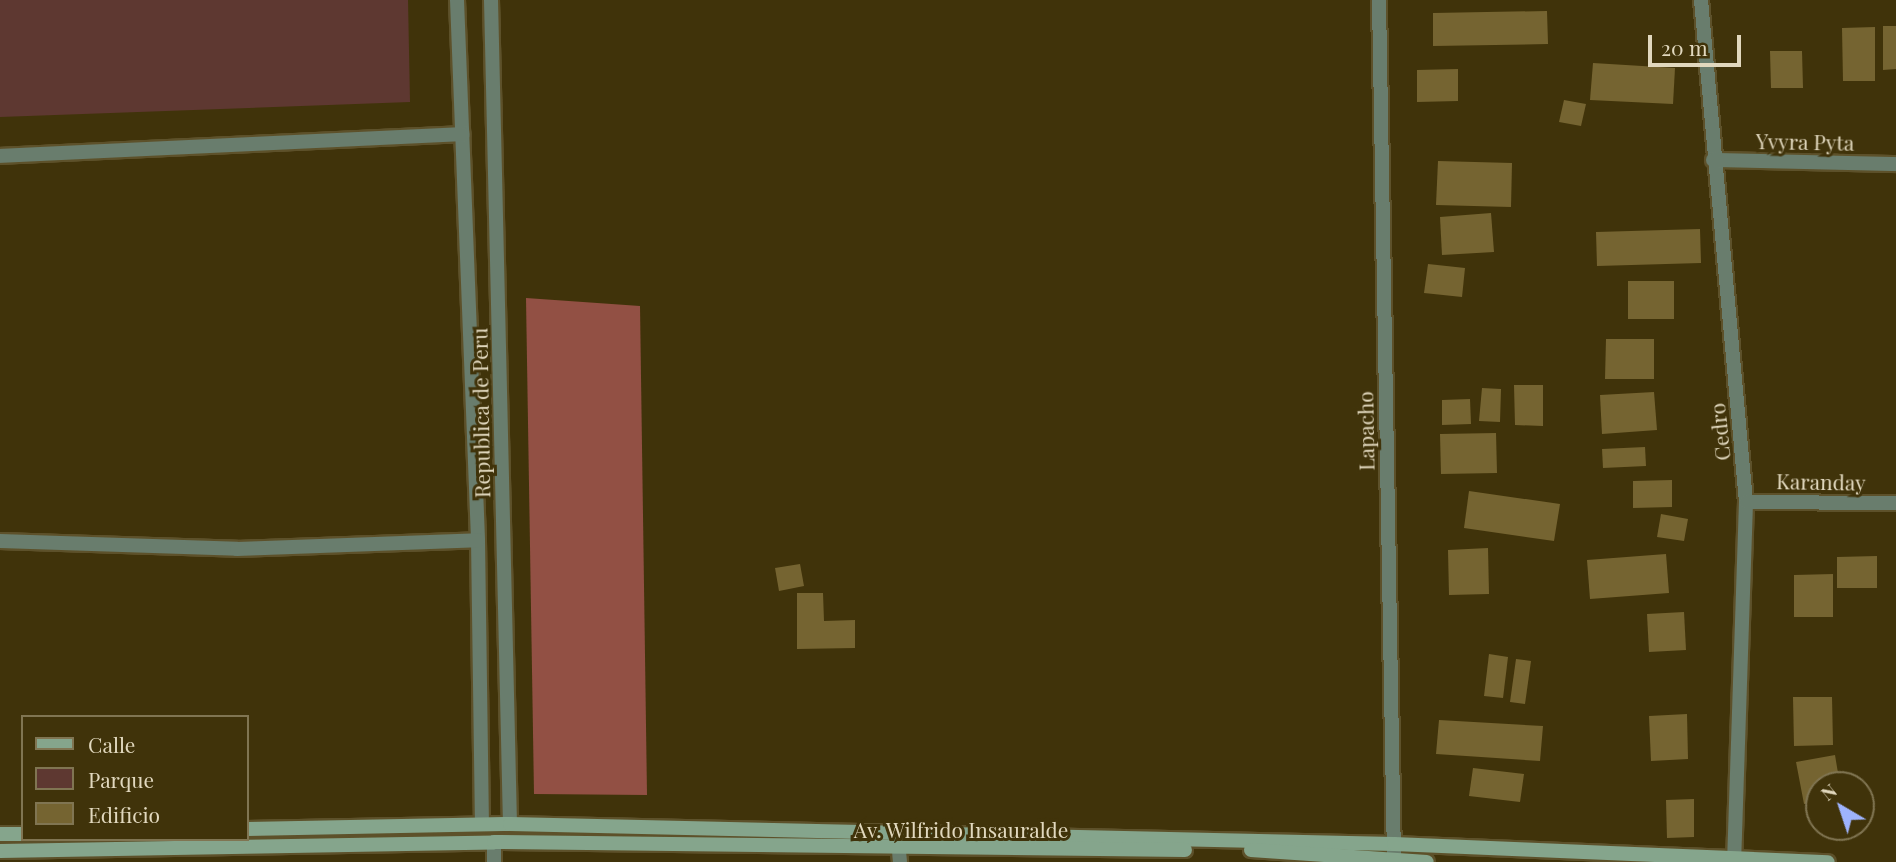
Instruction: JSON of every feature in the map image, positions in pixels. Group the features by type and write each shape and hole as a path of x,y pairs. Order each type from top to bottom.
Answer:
{"street":[{"name":"Republica de Peru","path":"457,0 478,540 482,824"},
{"name":"Republica de Peru","path":"491,0 510,824"},
{"name":"Lapacho","path":"1379,0 1394,860"},
{"name":"Cedro","path":"1701,0 1713,160 1746,502 1735,859"},
{"path":"0,156 462,134"},
{"name":"Yvyra Pyta","path":"1713,160 1896,164"},
{"name":"Karanday","path":"1746,502 1896,503"},
{"path":"0,541 237,550 478,540"},
{"path":"248,829 510,824 1394,844 1828,862"},
{"path":"0,834 21,834"},
{"path":"494,842 494,862"},
{"name":"Av. Wilfrido Insauralde","path":"0,851 494,842 900,857 1247,856 1427,862"}],"green space":[{"path":"0,0 408,0 410,102 0,117"}],"shaded area":[{"path":"526,298 640,306 647,795 534,794"}],"building":[{"path":"1547,11 1548,44 1433,46 1433,13"},
{"path":"1883,26 1896,26 1896,69 1883,70"},
{"path":"1875,27 1875,81 1843,81 1842,28"},
{"path":"1770,51 1802,51 1803,88 1771,88"},
{"path":"1593,63 1675,68 1673,104 1590,100"},
{"path":"1458,69 1458,101 1417,102 1417,70"},
{"path":"1564,100 1586,104 1581,126 1559,122"},
{"path":"1438,161 1512,163 1511,207 1436,205"},
{"path":"1491,213 1494,252 1442,255 1440,217"},
{"path":"1700,229 1701,263 1597,266 1596,232"},
{"path":"1428,264 1465,268 1462,297 1424,293"},
{"path":"1628,281 1674,281 1674,319 1628,319"},
{"path":"1606,339 1654,339 1654,379 1605,379"},
{"path":"1514,385 1543,385 1543,426 1515,425"},
{"path":"1482,388 1501,389 1500,422 1479,421"},
{"path":"1654,392 1657,430 1602,434 1600,395"},
{"path":"1470,399 1471,424 1442,425 1442,400"},
{"path":"1496,433 1497,473 1441,474 1440,434"},
{"path":"1645,447 1646,466 1603,468 1602,449"},
{"path":"1672,480 1672,507 1633,508 1633,481"},
{"path":"1469,491 1560,504 1554,541 1464,528"},
{"path":"1661,514 1688,519 1684,541 1657,537"},
{"path":"1488,548 1489,594 1449,595 1448,550"},
{"path":"1666,554 1669,593 1590,599 1587,560"},
{"path":"1877,556 1877,588 1837,588 1837,557"},
{"path":"800,564 804,586 779,591 775,568"},
{"path":"1833,574 1833,617 1794,617 1794,575"},
{"path":"797,593 823,593 824,621 855,620 855,648 797,649"},
{"path":"1684,612 1686,650 1649,652 1647,614"},
{"path":"1489,654 1508,657 1503,698 1484,696"},
{"path":"1516,659 1531,661 1525,704 1510,702"},
{"path":"1793,697 1832,697 1833,745 1794,746"},
{"path":"1687,714 1688,759 1651,761 1649,716"},
{"path":"1439,720 1543,726 1540,761 1436,754"},
{"path":"1835,755 1838,771 1805,771 1805,804 1804,804 1796,762"},
{"path":"1473,768 1524,774 1520,802 1469,796"},
{"path":"1694,799 1694,837 1667,838 1666,800"}]}
